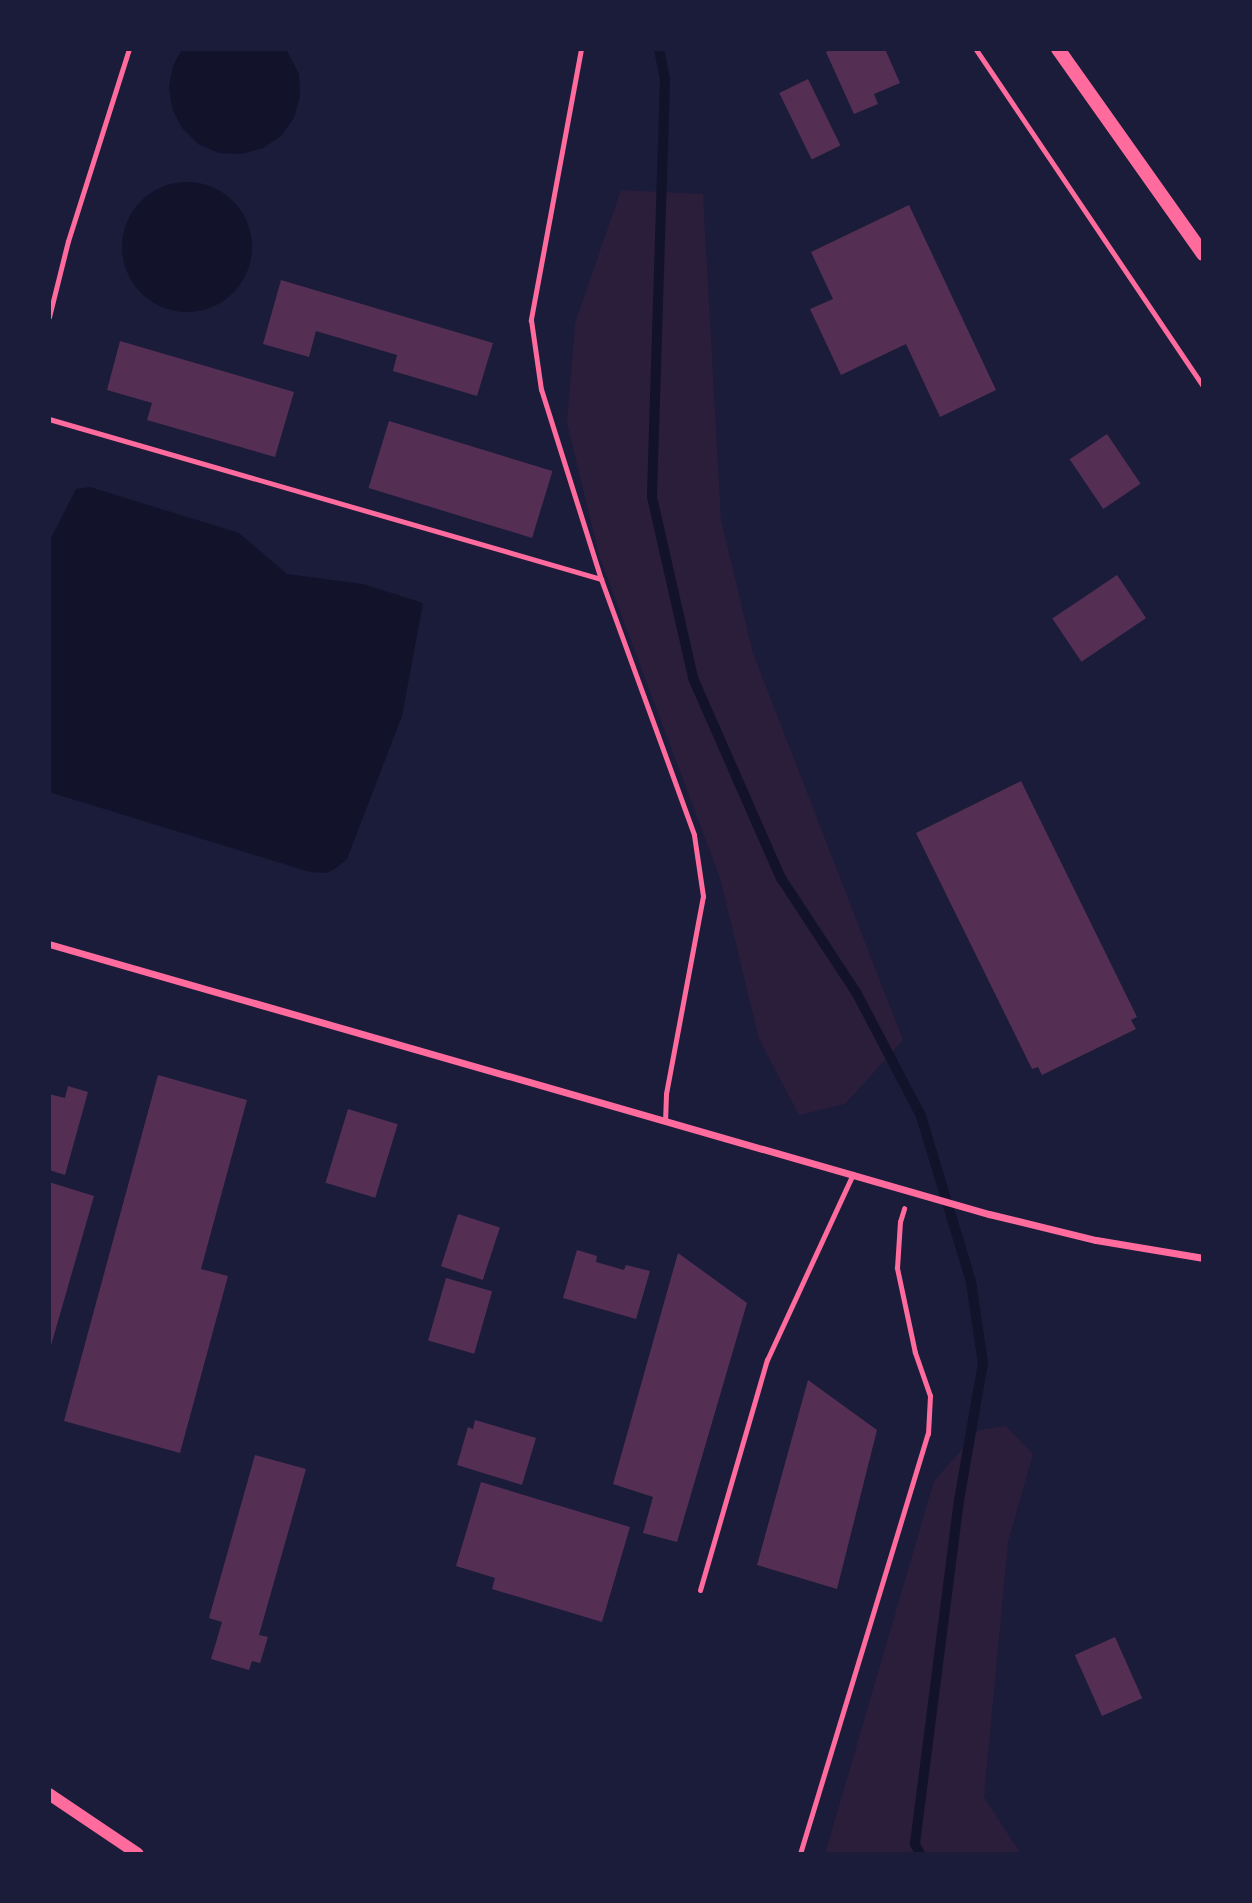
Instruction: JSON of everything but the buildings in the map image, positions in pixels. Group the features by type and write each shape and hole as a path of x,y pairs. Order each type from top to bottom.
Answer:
{"main road":[{"path":"1058,49 1203,254"}],"street":[{"path":"49,944 989,1214 1096,1240 1203,1258"},
{"path":"49,1794 138,1854"}],"lane":[{"path":"49,317 68,240 129,49"},
{"path":"581,49 531,320 541,389 601,579 694,835 703,896 667,1094 665,1120"},
{"path":"49,419 601,579"},
{"path":"700,1590 767,1360 853,1174"}],"path":[{"path":"976,49 1203,386"},
{"path":"800,1854 928,1434 930,1396 915,1353 897,1268 900,1222 910,1191"}],"shaded area":[{"path":"182,49 286,49 299,74 300,96 294,118 281,136 263,148 241,154 219,153 198,144 182,128 172,108 169,86 173,66"},
{"path":"187,182 212,187 233,201 247,222 252,247 247,272 233,293 212,307 187,312 162,307 141,293 127,272 122,247 127,222 141,201 162,187"},
{"path":"621,190 703,194 721,520 753,653 903,1040 845,1104 799,1115 759,1039 720,878 599,555 567,423 575,323"},
{"path":"90,487 239,533 287,574 363,584 423,603 402,716 347,859 336,868 327,873 310,872 49,792 49,542 76,489"},
{"path":"1006,1426 1033,1454 1008,1542 984,1797 1021,1854 825,1854 934,1481 979,1430"}],"waterway":[{"path":"659,49 665,80 652,497 693,678 781,878 856,992 921,1116 971,1282 983,1363 959,1500 915,1844 920,1854"}]}
